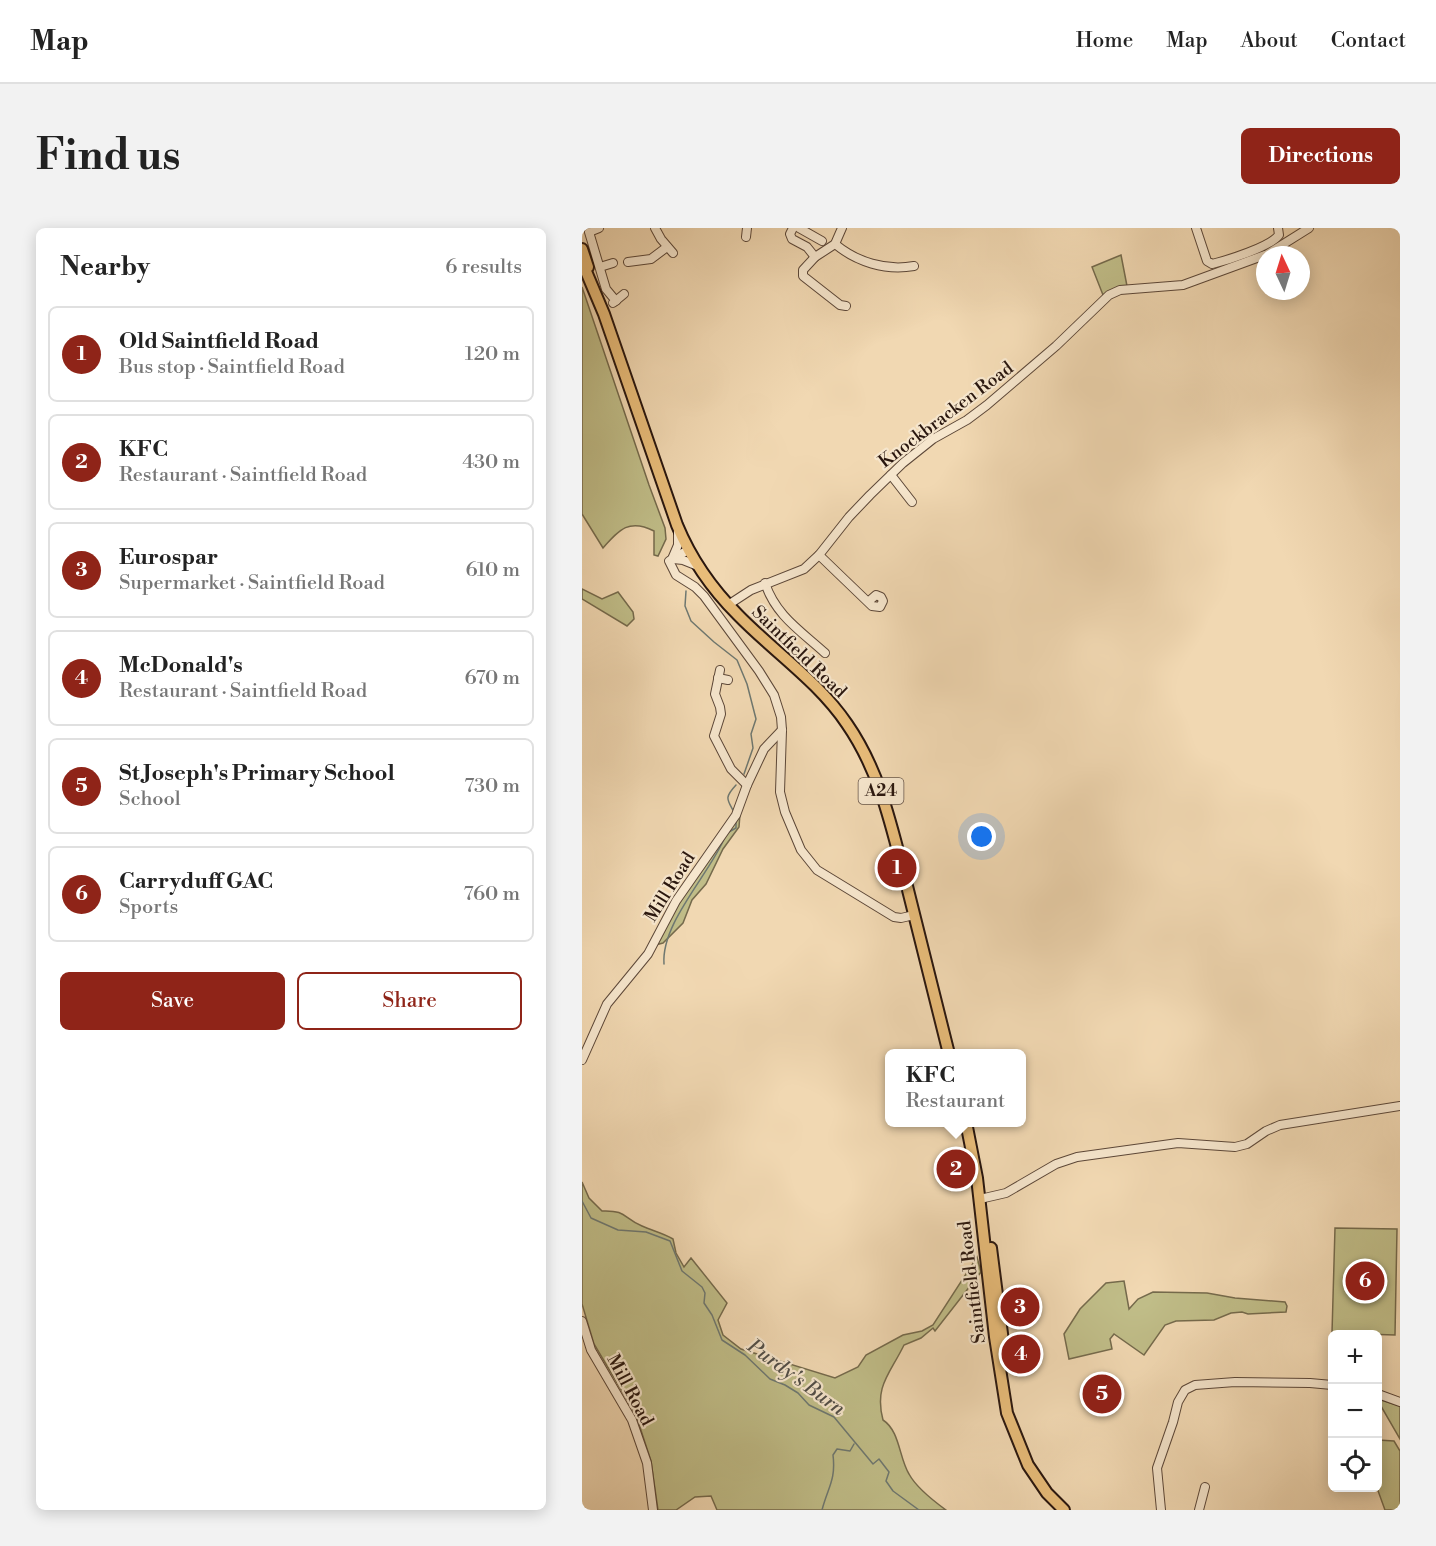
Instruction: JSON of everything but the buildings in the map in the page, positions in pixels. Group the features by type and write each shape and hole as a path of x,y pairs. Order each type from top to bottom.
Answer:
{"highway":[{"name":"Saintfield Road","path":"582,249 677,525 688,550 728,605 824,695 860,744 872,766 883,795 948,1049"},
{"name":"Saintfield Road","path":"582,262 594,287"},
{"name":"Saintfield Road","path":"967,1127 980,1199 994,1327 1007,1413 1025,1458 1036,1478 1064,1510"},
{"name":"Saintfield Road","path":"980,1199 986,1206 1014,1431"},
{"path":"993,1261 990,1264 996,1317 994,1327"}],"street":[{"path":"655,228 673,254"},
{"path":"793,228 791,237 817,256"},
{"path":"799,228 822,241"},
{"path":"841,308 804,276 803,270 817,256 835,244 842,228"},
{"path":"1196,228 1208,261 1212,264 1263,247 1280,235 1278,228"},
{"name":"Knockbracken Road","path":"1280,246 1309,228"},
{"path":"594,229 589,232 606,289 614,303 624,294"},
{"path":"835,244 854,258 872,264 909,270"},
{"path":"628,262 651,259 667,247"},
{"name":"Knockbracken Road","path":"728,605 751,590 796,573 819,555 849,517 891,475 928,443 987,405 1056,346 1102,300 1115,292 1133,288 1183,285 1256,258"},
{"path":"600,267 612,263"},
{"path":"891,475 912,502"},
{"path":"677,525 678,545 670,560 676,575 695,587 704,596 768,684 778,705 782,730 780,784 782,802 797,842 806,858 826,876 894,917 914,915"},
{"path":"670,560 688,550"},
{"path":"819,555 868,602"},
{"path":"670,560 683,560 698,566"},
{"path":"765,584 772,601 781,614 825,653"},
{"path":"728,680 719,674 715,694 721,714 714,739 731,770 747,785"},
{"name":"Mill Road","path":"582,1060 607,1004 648,954 676,901 732,821 764,749 782,730"},
{"path":"980,1199 1006,1193 1056,1164 1077,1158 1178,1143 1235,1147 1247,1144 1280,1125 1400,1106"},
{"name":"Mill Road","path":"582,1321 583,1331 597,1362 614,1386 632,1420 647,1463 653,1510"},
{"path":"1161,1510 1157,1468 1180,1396 1185,1390 1195,1385 1225,1382 1274,1381 1328,1385"},
{"path":"1382,1396 1400,1402"},
{"path":"1199,1510 1205,1487"}],"shaded area":[{"path":"1121,255 1127,286 1116,288 1103,295 1092,267"},
{"path":"582,287 665,528 666,539 658,556 654,555 654,531 638,526 625,528 603,548 582,514"},
{"path":"582,589 602,599 618,592 633,612 634,619 627,626 582,599"},
{"path":"740,814 739,827 723,849 706,884 692,900 683,923 663,943 655,945 679,900"},
{"path":"582,1182 589,1198 602,1211 621,1213 646,1228 673,1239 676,1253 684,1267 691,1258 727,1303 718,1320 723,1335 741,1349 835,1378 858,1367 866,1355 903,1335 922,1331 933,1325 977,1257 981,1272 935,1331 933,1328 921,1338 904,1345 882,1389 883,1420 893,1431 909,1474 931,1499 946,1510 717,1510 711,1496 695,1497 676,1510 658,1510 651,1461 636,1415 594,1344 582,1304"},
{"path":"1335,1228 1397,1229 1395,1335 1382,1335 1382,1330 1332,1330"},
{"path":"1124,1281 1129,1309 1138,1299 1153,1292 1207,1293 1285,1302 1286,1312 1248,1314 1242,1312 1231,1313 1214,1320 1176,1321 1165,1325 1144,1355 1114,1334 1110,1339 1112,1349 1069,1359 1064,1334 1080,1309 1106,1283"},
{"path":"1382,1400 1400,1406 1400,1439 1382,1408"},
{"path":"1382,1440 1394,1441 1400,1451 1400,1510 1385,1510 1378,1492 1382,1492"}],"waterway":[{"path":"686,591 685,606 691,621 737,660 747,684 756,719 751,734 753,748 744,774"},
{"path":"734,812 728,798 736,785"},
{"path":"727,833 736,828 736,820"},
{"path":"664,964 665,948 670,932 687,899 718,852 725,837"},
{"name":"Purdy's Burn","path":"582,1201 591,1218 618,1230 646,1232 670,1241 682,1271 702,1287 705,1293 704,1303 712,1315 722,1340 745,1355 770,1379 785,1385 798,1393 809,1405 834,1417 873,1464 879,1459 889,1472 886,1481 893,1491 919,1510"},
{"path":"822,1510 832,1477 833,1455 837,1449 850,1451 854,1444"}],"place":[{"name":"Old Saintfield Road","path":"897,868"},
{"name":"KFC","path":"956,1169"},
{"name":"Carryduff GAC","path":"1365,1281"},
{"name":"Eurospar","path":"1020,1307"},
{"name":"McDonald's","path":"1021,1354"},
{"name":"St Joseph's Primary School","path":"1102,1394"}]}
